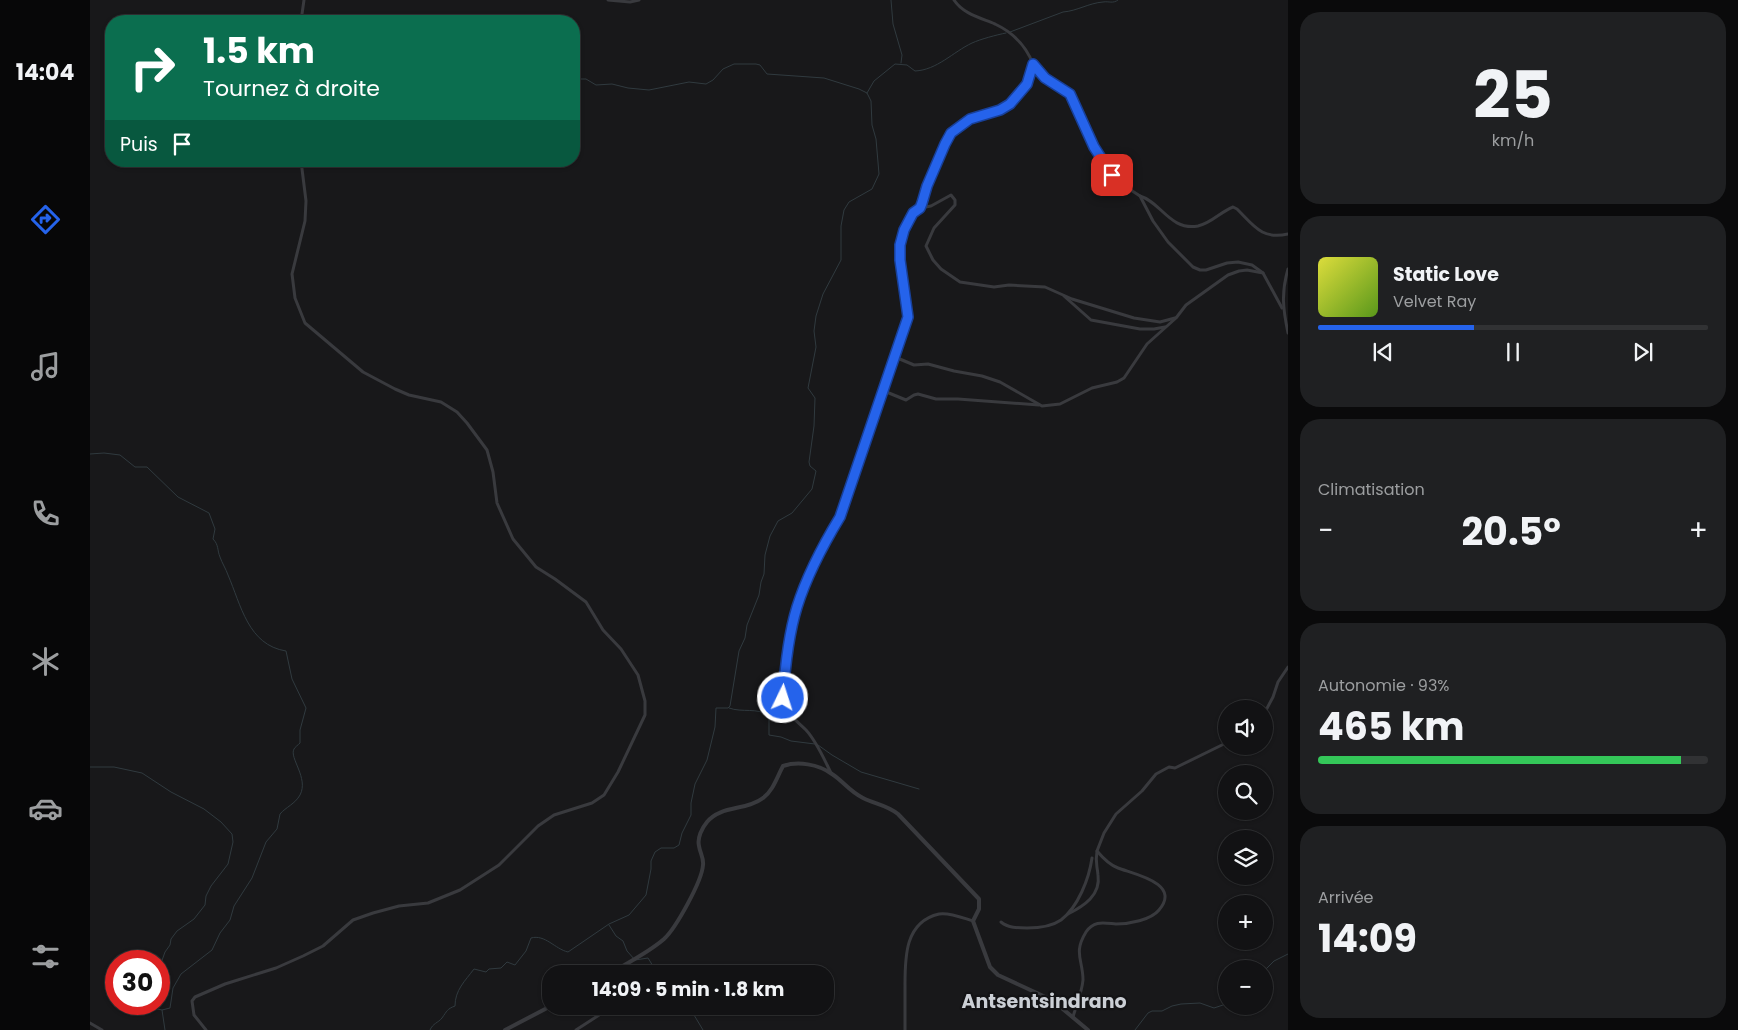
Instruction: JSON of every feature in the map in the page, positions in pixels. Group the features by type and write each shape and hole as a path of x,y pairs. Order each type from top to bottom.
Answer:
{"street":[{"path":"302,15 304,0"},
{"path":"608,0 630,2 639,0"},
{"path":"954,0 956,4 973,16 1009,33 1028,53 1033,64 1045,78 1070,94 1099,157 1120,183 1145,198 1162,213 1178,224 1188,227 1200,226 1213,220 1224,210 1233,207 1257,230 1264,234 1276,236 1288,234"},
{"path":"920,208 927,186 951,133 970,119 1000,110 1010,104 1027,84 1033,64"},
{"path":"206,1030 194,1015 192,1009 192,1001 195,997 224,984 276,968 303,956 323,946 354,920 366,915 399,906 428,904 460,890 499,865 538,826 554,815 592,803 604,795 618,772 645,715 645,701 638,676 621,649 603,630 586,602 555,579 536,568 513,539 497,503 493,472 487,450 467,423 457,412 441,402 409,395 363,372 305,323 295,298 292,274 305,221 306,201 302,167"},
{"path":"1088,1030 1052,1000 998,975 990,968 972,921 979,908 979,900 898,814 891,808 863,798 846,787 832,773 806,730 795,721 784,703 789,643 797,606 826,540 840,517 908,317 900,260 900,245 904,230 913,213 920,208 930,206 951,195 955,200 955,205 934,228 926,246 933,260 941,269 960,282 994,286 1045,287 1072,299 1134,318 1160,322 1176,318"},
{"path":"1140,196 1153,221 1168,242 1193,267 1206,270 1227,263 1244,262 1263,273 1282,308 1288,333"},
{"path":"1282,308 1284,281 1288,269"},
{"path":"884,391 906,400 918,394 936,400 958,399 1042,406 1060,404 1092,388 1117,382 1124,378 1147,344 1176,318 1186,305 1228,276 1247,270 1263,273"},
{"path":"1059,293 1091,320 1140,329 1154,329 1167,326"},
{"path":"895,358 914,365 928,364 982,376 1000,382 1042,406"},
{"path":"1271,700 1278,682 1288,666"},
{"path":"1067,914 1093,898 1096,893 1099,886 1095,863 1097,851 1104,833 1116,814 1156,774 1168,767 1175,768 1218,747"},
{"path":"624,965 666,937 687,905 702,874 704,862 698,844 702,829 708,820 725,810 748,806 762,799 770,791 783,766 805,763 832,773"},
{"path":"1073,1017 1083,981 1078,953 1081,942 1092,924 1134,922 1159,910 1164,898 1160,885 1133,872 1117,868 1097,851"},
{"path":"1001,922 1004,925 1016,928 1037,928 1060,921 1084,889 1092,858"},
{"path":"905,1030 905,964 907,946 916,926 925,919 940,913 972,921"},
{"path":"505,1030 542,1011"},
{"path":"576,1030 598,1015"},
{"path":"90,1023 102,1030"}],"waterway":[{"path":"891,0 893,24 902,55 901,63"},
{"path":"1010,32 1063,12 1118,0"},
{"path":"867,93 874,81 895,64 907,65 915,71 923,70 938,64 972,43 1006,33"},
{"path":"430,1030 447,1010 455,1006 459,990 474,969 486,972 489,969 501,968 507,962 515,965 526,951 531,938 536,937 568,952 609,924 629,915 646,895 651,861 655,852 661,848 674,848 679,845 682,833 691,815 691,803 695,784 707,760 715,727 716,708 728,708 730,706 739,651 759,595 770,536 778,521 792,513 812,489 816,471 810,466 809,462 814,426 815,398 808,388 816,347 814,331 816,316 823,294 841,260 841,226 844,210 849,202 872,189 879,174 876,139 872,125 871,101 867,93 859,89 824,78 767,74 760,65 756,64 734,64 723,69 713,80 706,84 689,82 649,90 612,84 596,85 586,79 580,79"},
{"path":"90,454 120,455 135,467 147,467 178,497 209,513 215,529 213,539 242,611 254,632 263,641 273,647 286,651 292,679 306,708 300,730 300,743 294,748 293,753 301,775 302,789 300,795 296,801 280,814 277,829 266,842 252,878 234,906 230,920 220,933 212,950 181,974 173,988 170,1008 162,1010 165,1030"},
{"path":"729,708 765,713 769,716 769,735 791,741 815,744"},
{"path":"818,745 861,772 919,789"},
{"path":"90,767 114,767 142,773 171,792 204,809 221,822 232,834 233,842 228,864 211,886 206,896 205,905 194,919 177,931 166,950"},
{"path":"609,925 616,936 623,941 627,951 635,960 648,958 652,965"},
{"path":"1273,962 1288,954"},
{"path":"1135,1030 1148,1013 1152,1011 1162,1011 1181,1004 1200,1003 1214,1008 1218,1007"},
{"path":"694,1015 703,1030"}],"district":[{"name":"Antsentsindrano","path":"1044,1001"}],"route":[{"path":"783,698 789,643 797,606 826,540 840,517 906,325 908,317 906,295 900,260 900,245 904,230 913,213 920,208 927,186 951,133 970,119 1000,110 1010,104 1027,84 1033,64 1045,78 1070,94 1099,157 1112,175"}]}
